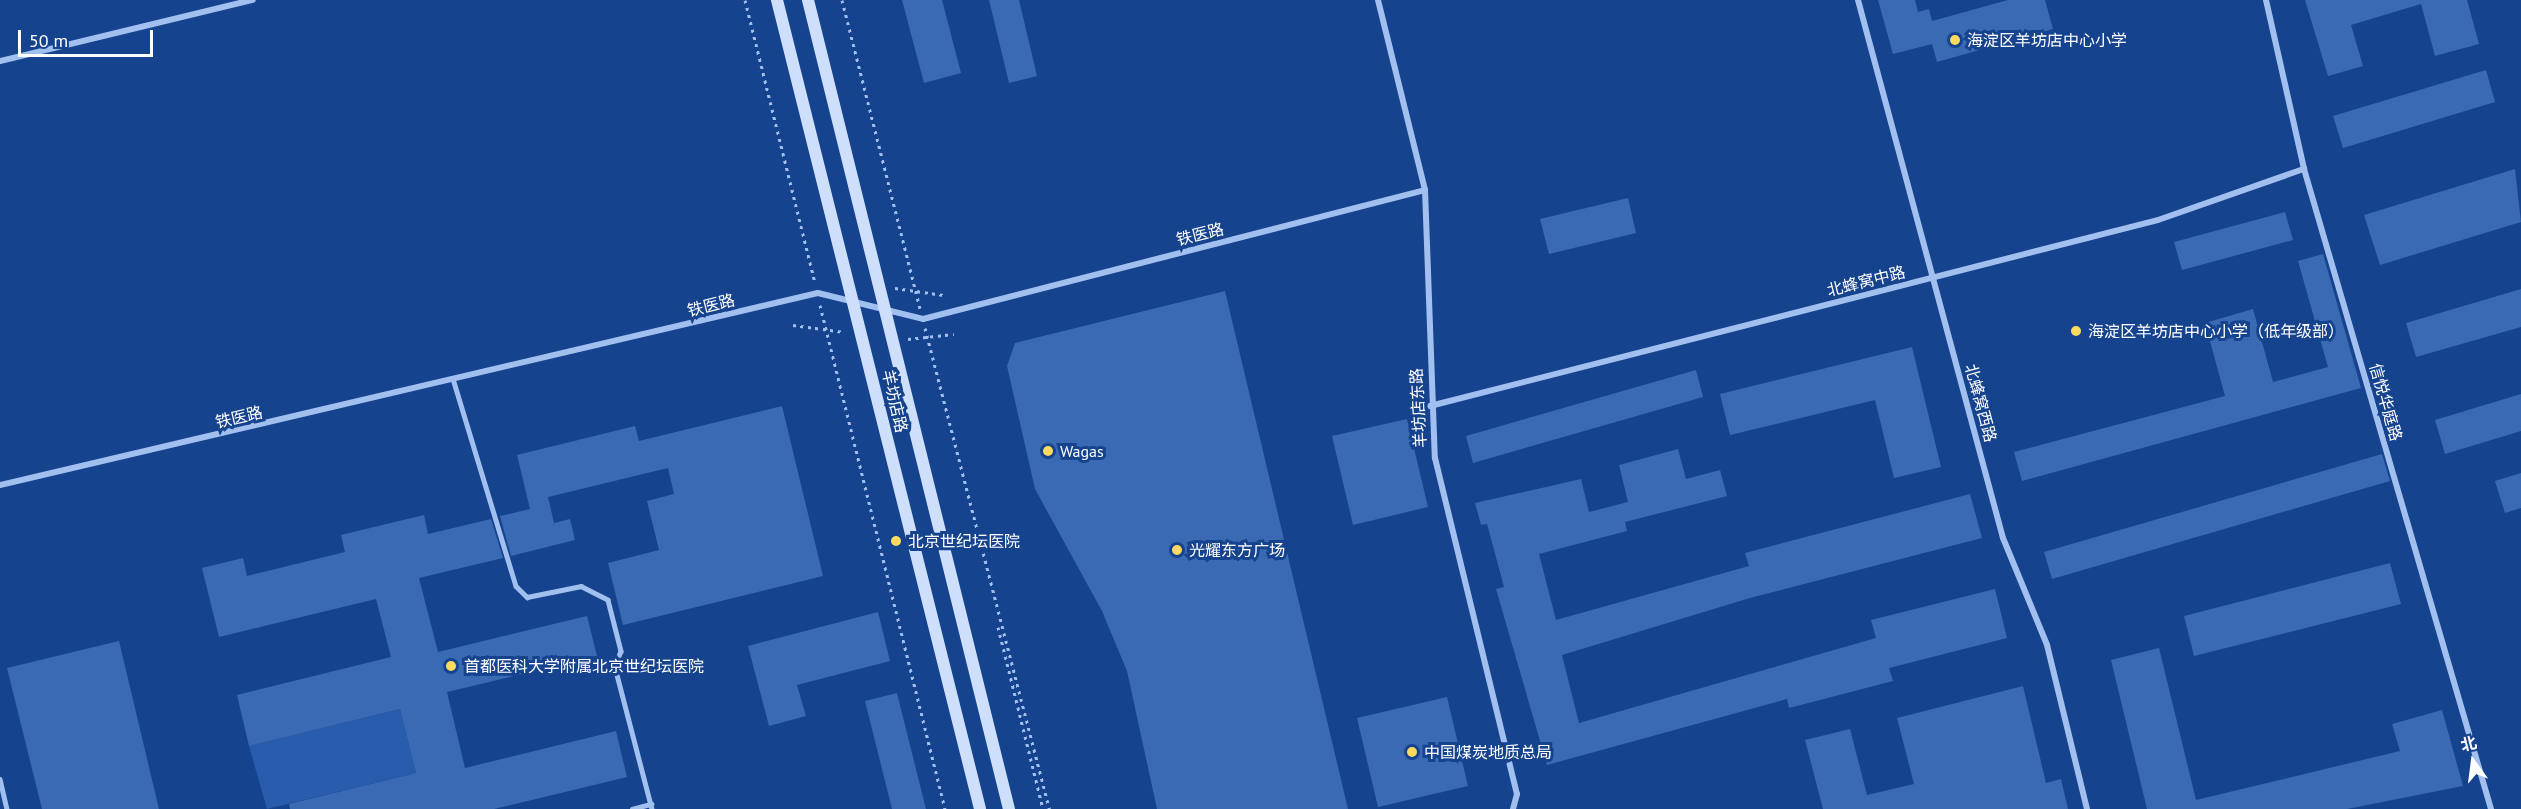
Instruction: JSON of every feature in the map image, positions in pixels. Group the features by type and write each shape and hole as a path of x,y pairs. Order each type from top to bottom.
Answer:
{"main road":[{"name":"羊坊店路","path":"777,0 855,303 980,809"},
{"name":"羊坊店路","path":"808,0 1009,809"}],"street":[{"path":"0,61 253,0"},
{"name":"羊坊店东路","path":"1378,0 1425,190 1430,406 1435,458 1518,794 1513,809"},
{"name":"北蜂窝西路","path":"1858,0 2003,538 2047,645 2087,809"},
{"name":"信悦华庭路","path":"2266,0 2304,169 2491,809"},
{"name":"北蜂窝中路","path":"1430,406 2158,220 2304,169"},
{"name":"铁医路","path":"0,485 454,382 818,293 923,319 1425,190"}],"lane":[{"path":"454,382 516,586 527,597 581,586 608,600 621,651 615,667 651,807 632,809"},
{"path":"0,780 7,809"}],"path":[{"path":"745,0 945,809"},
{"path":"842,0 1049,809"},
{"path":"998,627 1043,809"}],"shaded area":[{"path":"400,709 416,773 267,809 249,746"}],"building":[{"path":"902,0 942,0 961,73 924,83"},
{"path":"989,0 1019,0 1037,76 1009,83"},
{"path":"1878,0 1915,0 1918,12 1929,9 1932,21 2008,0 2045,0 2053,29 1937,62 1932,44 1893,54"},
{"path":"2305,0 2467,0 2479,44 2435,56 2421,4 2351,25 2363,66 2328,76"},
{"path":"2486,70 2495,102 2343,148 2333,116"},
{"path":"2515,169 2521,222 2380,265 2364,215"},
{"path":"1628,198 1636,233 1549,254 1540,219"},
{"path":"2285,212 2293,240 2182,270 2174,242"},
{"path":"2323,254 2361,388 2022,481 2014,452 2225,396 2205,323 2253,309 2273,382 2328,367 2298,261"},
{"path":"2521,289 2521,327 2416,357 2406,323"},
{"name":"光耀东方广场","path":"1225,291 1348,809 1157,809 1127,671 1102,611 1035,489 1007,366 1015,343"},
{"path":"1912,347 1941,467 1894,478 1875,400 1730,435 1720,394"},
{"path":"1696,370 1703,397 1473,463 1466,436"},
{"path":"2521,394 2521,431 2445,454 2435,420"},
{"path":"782,406 823,576 623,625 608,563 659,550 647,501 674,494 668,468 548,497 554,523 570,519 575,540 511,556 500,516 530,509 517,455 635,426 639,441"},
{"path":"1407,419 1428,507 1353,525 1332,436"},
{"path":"1678,449 1686,479 1720,470 1727,496 1625,522 1627,531 1539,554 1556,620 1749,566 1745,553 1970,494 1982,538 1750,598 1562,655 1579,723 1876,638 1871,620 1995,589 2007,638 1889,668 1893,681 1789,708 1787,699 1547,765 1496,589 1504,587 1487,524 1481,525 1475,503 1581,479 1589,512 1628,502 1619,465"},
{"path":"2382,454 2390,481 2052,579 2044,552"},
{"path":"2521,473 2521,508 2505,513 2495,481"},
{"path":"424,515 428,534 491,519 503,558 419,578 438,652 587,616 597,656 447,692 465,768 616,731 627,777 494,809 290,809 289,804 416,773 400,709 249,746 237,695 391,657 376,599 219,637 202,568 243,558 247,576 345,552 341,535"},
{"path":"2390,563 2401,604 2194,656 2184,616"},
{"path":"878,612 890,661 797,685 806,716 769,726 748,646"},
{"path":"119,641 159,809 42,809 7,668"},
{"path":"2159,648 2196,800 2400,751 2392,724 2442,710 2463,786 2347,809 2147,809 2111,660"},
{"path":"2023,686 2046,783 2061,779 2068,809 1823,809 1805,740 1850,729 1867,795 1914,784 1897,718"},
{"path":"897,693 926,809 892,809 865,701"},
{"name":"中国煤炭地质总局","path":"1447,697 1468,786 1378,807 1357,718"}],"place":[{"name":"海淀区羊坊店中心小学","path":"1955,40"},
{"name":"海淀区羊坊店中心小学（低年级部）","path":"2076,331"},
{"name":"Wagas","path":"1048,451"},
{"name":"北京世纪坛医院","path":"896,541"},
{"name":"光耀东方广场","path":"1177,550"},
{"name":"首都医科大学附属北京世纪坛医院","path":"451,666"},
{"name":"中国煤炭地质总局","path":"1412,752"}]}
